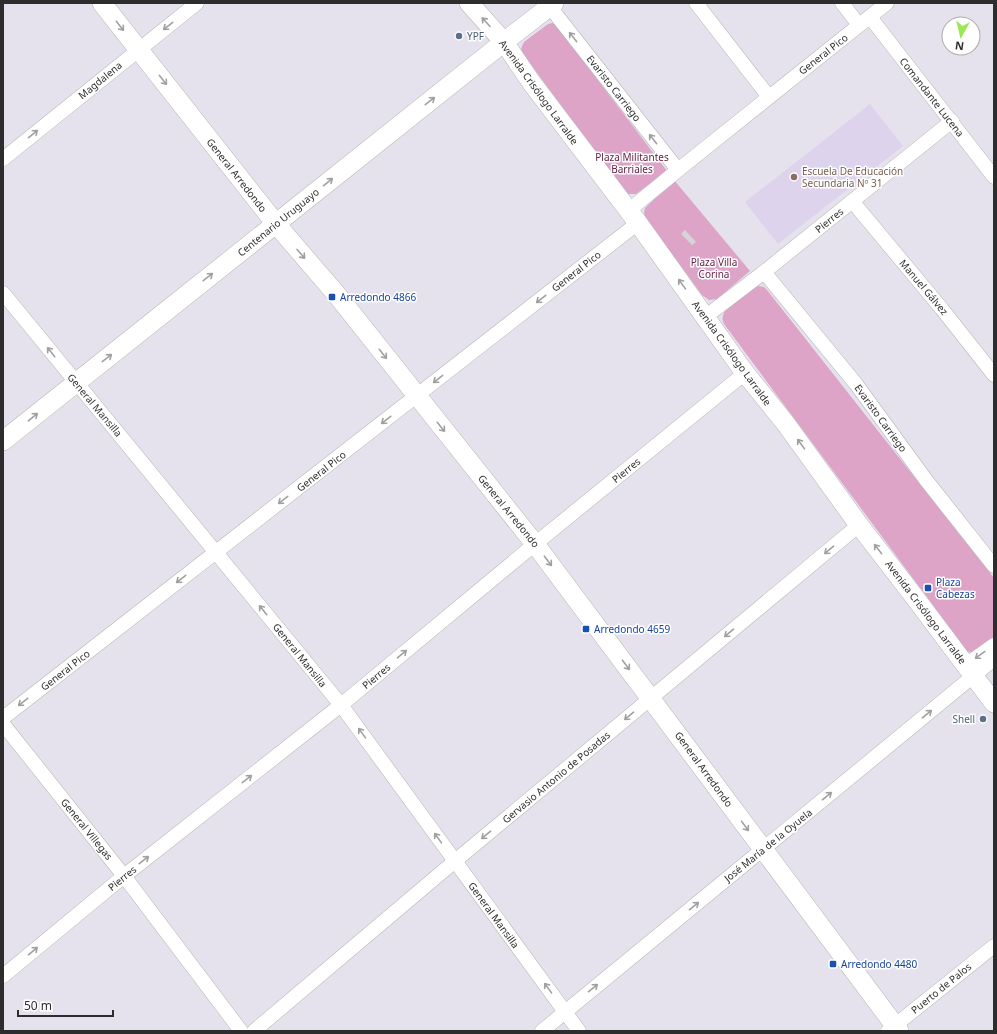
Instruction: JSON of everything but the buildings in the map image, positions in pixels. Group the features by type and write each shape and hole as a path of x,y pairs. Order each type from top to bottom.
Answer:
{"street":[{"name":"General Arredondo","path":"102,3 276,224 337,295 535,544 651,698 894,1029"},
{"name":"Magdalena","path":"3,159 197,3"},
{"name":"Avenida Crisólogo Larralde","path":"469,3 504,42 531,82 633,217 746,373 790,429 859,525 994,703"},
{"path":"696,3 769,97"},
{"name":"Comandante Lucena","path":"842,3 865,21 952,121 994,177"},
{"name":"General Pico","path":"3,718 417,396 633,217 678,170 887,3"},
{"name":"Centenario Uruguayo","path":"3,441 552,5"},
{"name":"Evaristo Carriego","path":"552,5 678,170"},
{"name":"Pierres","path":"705,317 764,272 952,121"},
{"name":"Manuel Gálvez","path":"852,202 942,309 994,375"},
{"name":"Evaristo Carriego","path":"764,272 856,384 926,480 994,566"},
{"name":"General Mansilla","path":"3,293 341,705 579,1031"},
{"name":"Pierres","path":"3,976 124,876 341,705 535,544 746,373"},
{"name":"Gervasio Antonio de Posadas","path":"254,1031 455,861 859,525"},
{"name":"José María de la Oyuela","path":"542,1031 762,849 970,671 994,645"},
{"name":"José María de la Oyuela","path":"970,671 994,659"},
{"name":"General Villegas","path":"3,724 124,876 241,1031"},
{"name":"Puerto de Palos","path":"894,1029 994,946"}],"shaded area":[{"path":"870,104 903,146 778,244 745,202"},
{"path":"685,230 696,242 692,245 681,234"}],"green space":[{"name":"Plaza Militantes Barriales","path":"552,23 556,25 667,171 636,194 627,194 624,191 521,51 524,42 548,24"},
{"name":"Plaza Villa Corina","path":"674,180 750,271 717,299 709,300 702,295 645,217 645,208"},
{"path":"754,287 764,287 767,290 994,578 994,639 972,653 967,651 724,324 723,314 725,311"}],"place":[{"name":"YPF","path":"459,36"},
{"name":"Escuela De Educación Secundaria Nº 31","path":"794,177"},
{"name":"Arredondo 4866","path":"332,297"},
{"name":"Plaza Cabezas","path":"928,588"},
{"name":"Arredondo 4659","path":"586,629"},
{"name":"Shell","path":"983,719"},
{"name":"Arredondo 4480","path":"833,964"}]}
